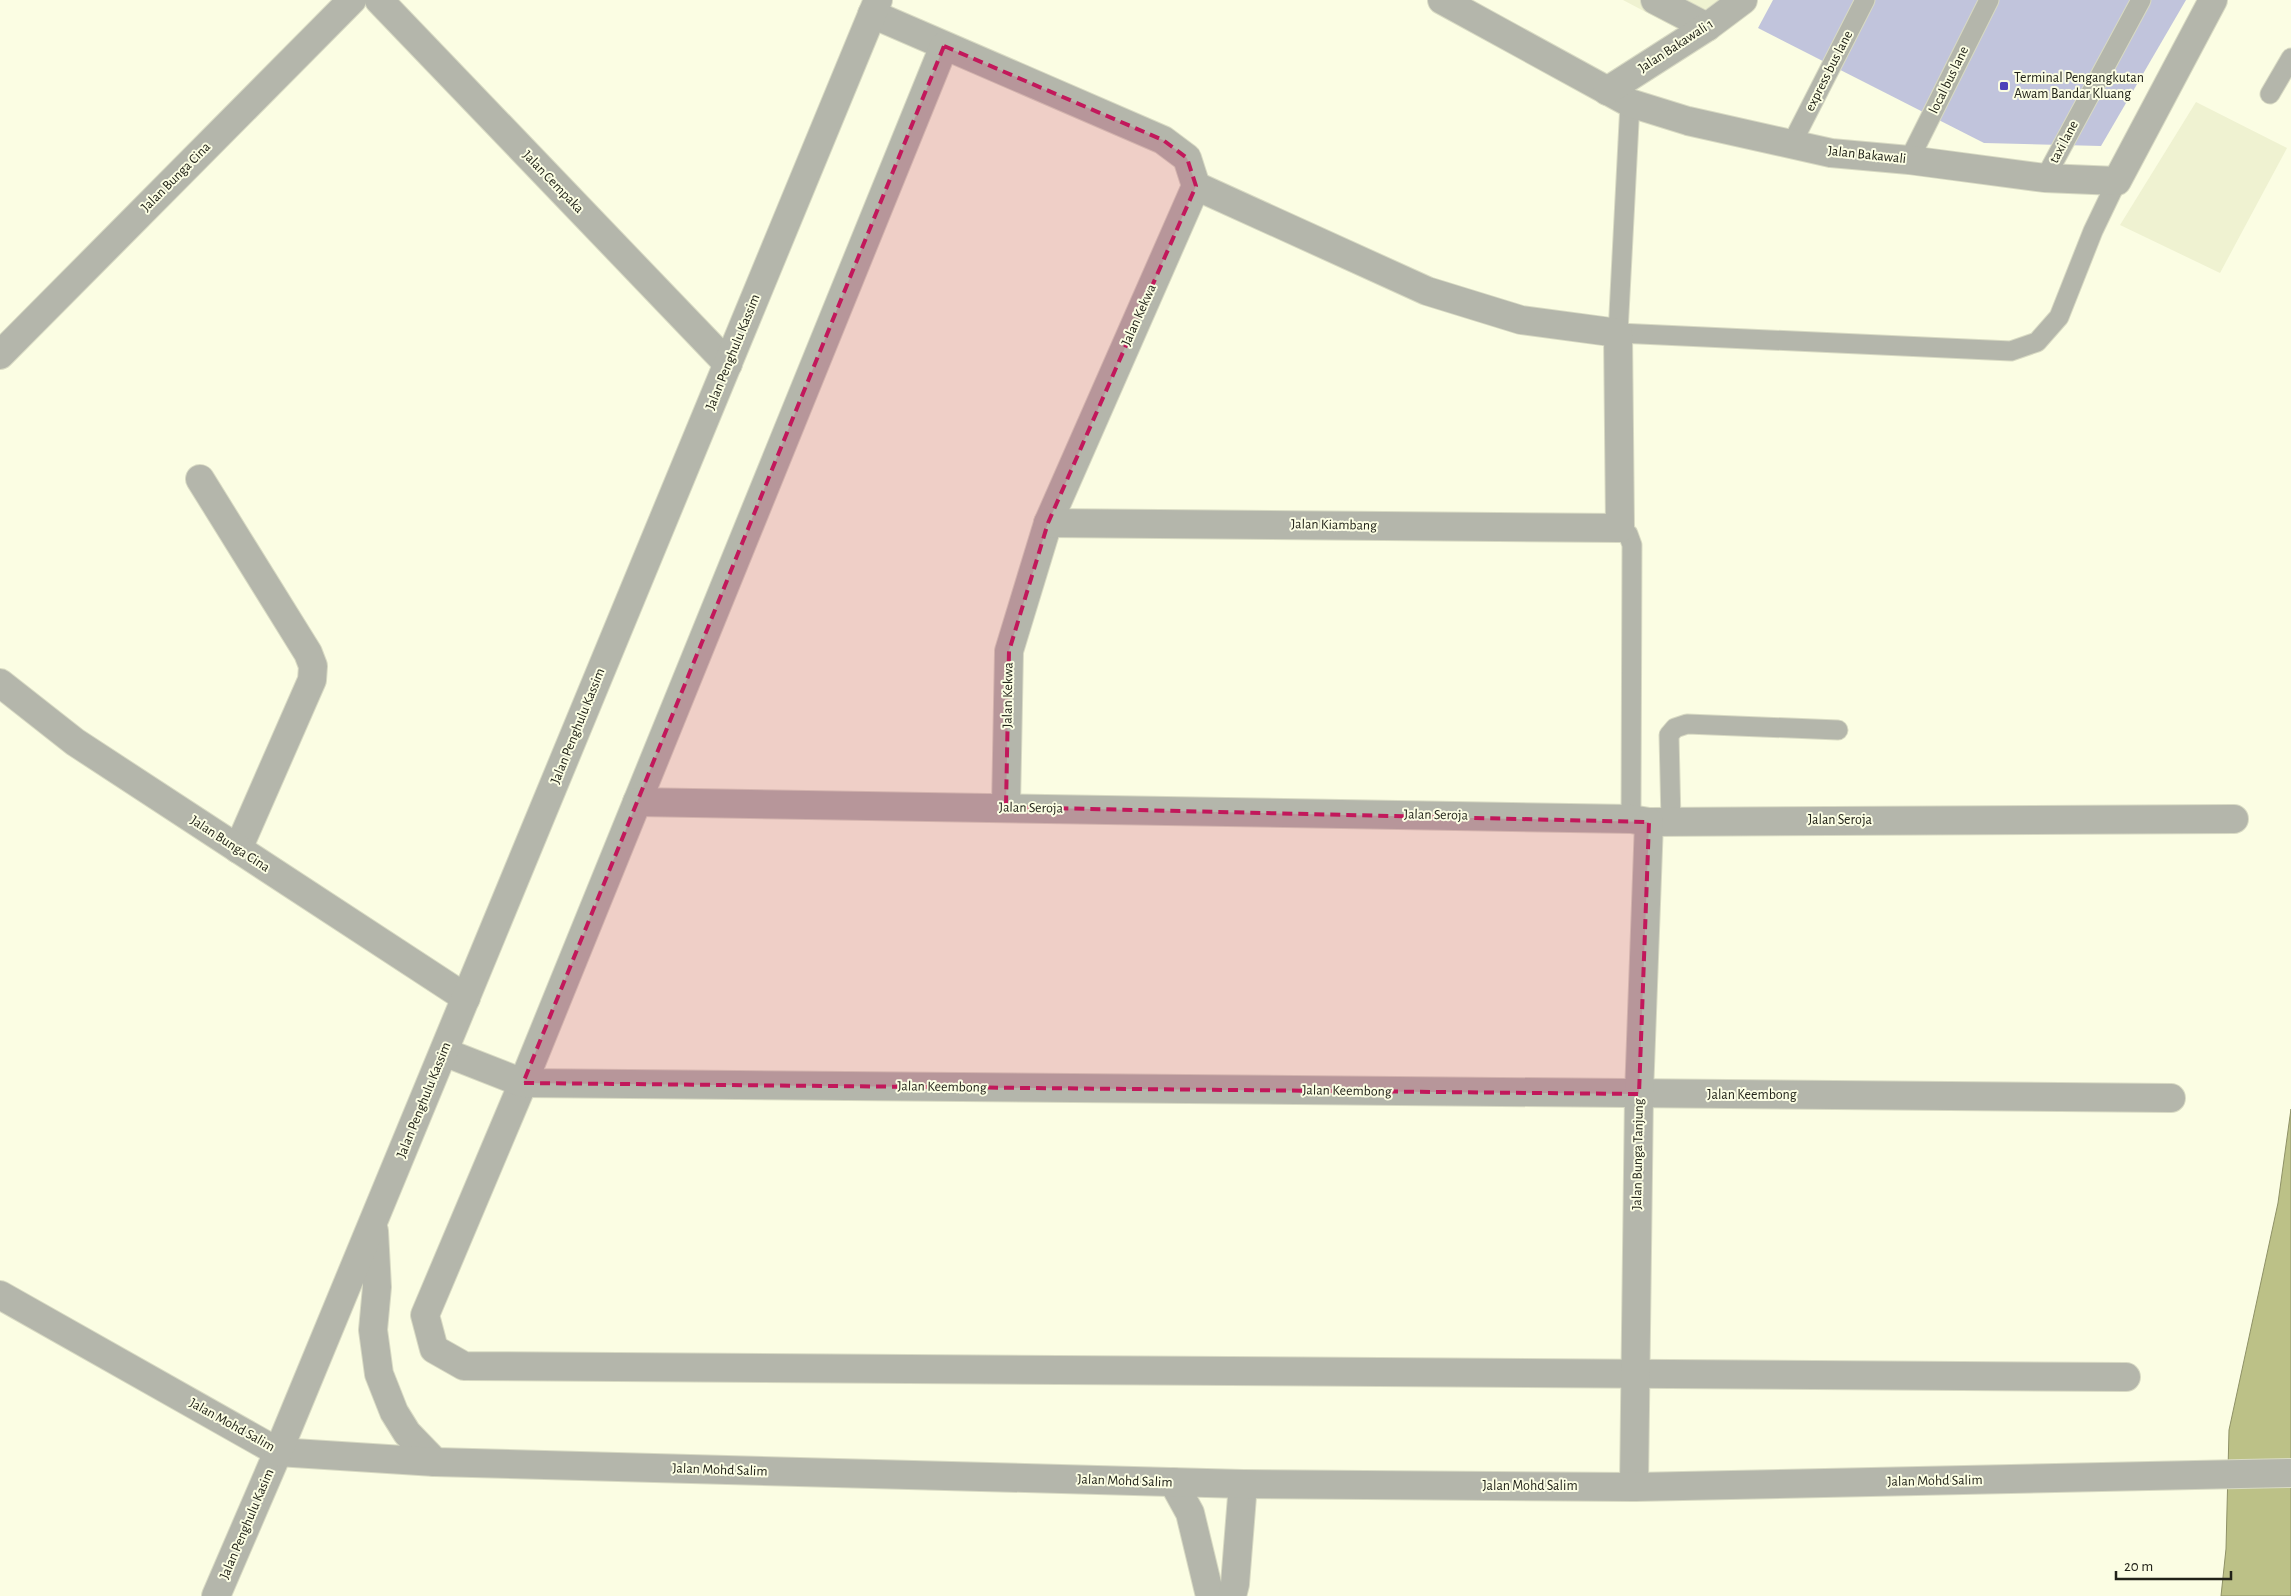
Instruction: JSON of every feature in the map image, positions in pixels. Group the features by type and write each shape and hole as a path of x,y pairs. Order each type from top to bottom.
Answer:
{"street":[{"name":"Jalan Bunga Cina","path":"0,354 352,0"},
{"name":"Jalan Cempaka","path":"379,0 728,364"},
{"name":"Jalan Bakawali","path":"1442,0 1619,97 1688,121 1831,153 1909,160 2045,178 2118,181"},
{"path":"1655,0 1707,27"},
{"name":"Jalan Bakawali 1","path":"1619,97 1743,0"},
{"path":"2118,181 2213,0"},
{"name":"Jalan Penghulu Kassim","path":"278,1452 875,7"},
{"path":"875,7 944,46 1162,140 1187,158 1196,186 1427,291 1521,320 1618,334 1620,528"},
{"path":"944,46 638,802 523,1083 425,1315 434,1349 464,1366 2126,1377"},
{"name":"Jalan Kekwa","path":"1006,807 1009,651 1048,522 1196,186"},
{"path":"200,479 308,653 313,666 312,680 238,848"},
{"name":"Jalan Kiambang","path":"1048,522 1620,528"},
{"name":"Jalan Bunga Cina","path":"0,683 75,742 466,998"},
{"name":"Jalan Seroja","path":"638,802 1006,807 1650,821 2234,819"},
{"name":"Jalan Bunga Tanjung","path":"1634,1487 1639,1094 1650,821"},
{"path":"444,1052 523,1083"},
{"name":"Jalan Keembong","path":"523,1083 2171,1098"},
{"path":"373,1222 376,1287 373,1330 379,1374 394,1412 406,1433 435,1462"},
{"name":"Jalan Mohd Salim","path":"0,1295 278,1452 435,1462 1243,1484 1634,1487 2176,1477 2291,1473"},
{"name":"Jalan Penghulu Kasim","path":"216,1596 278,1452"},
{"path":"1172,1482 1190,1513 1210,1596"},
{"path":"1232,1596 1236,1584 1243,1484"}],"lane":[{"name":"express bus lane","path":"1792,143 1865,0"},
{"name":"local bus lane","path":"1909,160 1989,0"},
{"name":"taxi lane","path":"2045,178 2141,0"},
{"path":"2270,94 2291,58"},
{"path":"1619,97 1618,334 2011,351 2037,342 2059,317 2093,231 2118,181"},
{"path":"1620,528 1628,534 1632,545 1650,821"},
{"path":"1650,821 1669,735 1675,728 1687,724 1838,730"}],"highlighted area":[{"path":"944,46 1163,140 1187,158 1196,186 1048,523 1009,651 1006,807 1649,822 1639,1094 523,1083"}],"shaded area":[{"path":"1623,0 1723,0 1676,28"},
{"path":"2196,102 2287,148 2220,273 2120,225"},
{"path":"2291,1109 2291,1596 2221,1596 2226,1549 2229,1430 2278,1203"}],"building":[{"name":"Terminal Pengangkutan Awam Bandar Kluang","path":"1773,0 2186,0 2101,146 1984,143 1758,28"}],"place":[{"name":"Terminal Pengangkutan Awam Bandar Kluang","path":"2004,86"}]}
